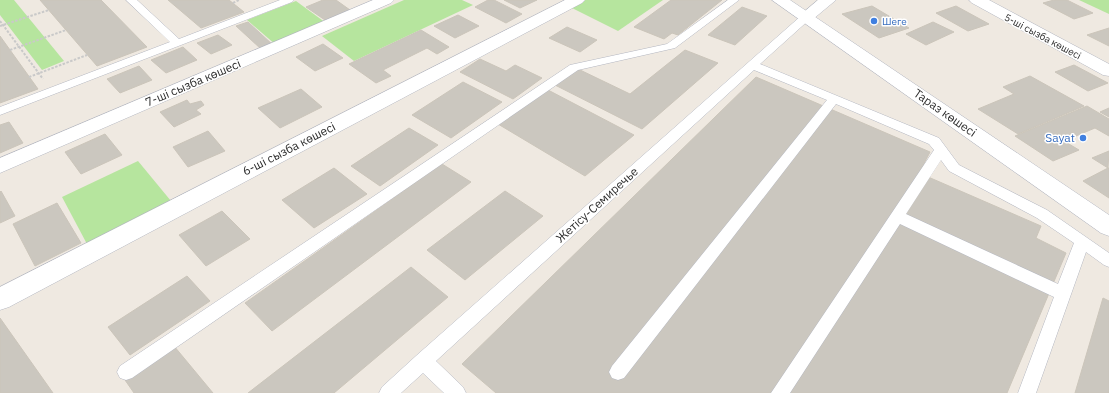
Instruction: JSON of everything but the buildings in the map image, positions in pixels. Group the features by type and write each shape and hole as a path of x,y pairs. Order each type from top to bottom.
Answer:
{"street":[{"name":"7-ші сызба көшесі","path":"0,166 386,0"},
{"name":"6-ші сызба көшесі","path":"0,299 577,0"},
{"name":"Тараз көшесі","path":"780,0 1109,227"},
{"path":"806,17 828,0"},
{"name":"5-ші сызба көшесі","path":"978,0 1109,71"}],"lane":[{"path":"131,0 177,43"},
{"path":"126,372 574,67 671,46 734,0"},
{"path":"0,112 281,1"},
{"name":"Жетісу-Семиречье","path":"388,393 806,17"},
{"path":"753,65 934,141 954,168 1042,214 1109,261"},
{"path":"618,372 834,99"},
{"path":"780,393 941,150"},
{"path":"897,216 1061,293"},
{"path":"1027,393 1061,293 1082,241"},
{"path":"423,361 457,393"}],"path":[{"path":"233,3 239,0"},
{"path":"1,26 49,10"},
{"path":"0,22 1,26 19,47 52,92"},
{"path":"10,50 66,30"},
{"path":"29,77 87,55"}],"green space":[{"path":"0,0 14,0 64,61 42,70 0,15"},
{"path":"404,0 462,0 473,5 354,61 322,36"},
{"path":"584,0 663,0 618,31 570,7"},
{"path":"1079,0 1109,0 1109,14"},
{"path":"296,1 326,23 276,45 247,20"},
{"path":"138,161 171,201 87,244 62,197"}],"place":[{"name":"Шеге","path":"874,21"},
{"name":"Sayat","path":"1083,138"}]}
